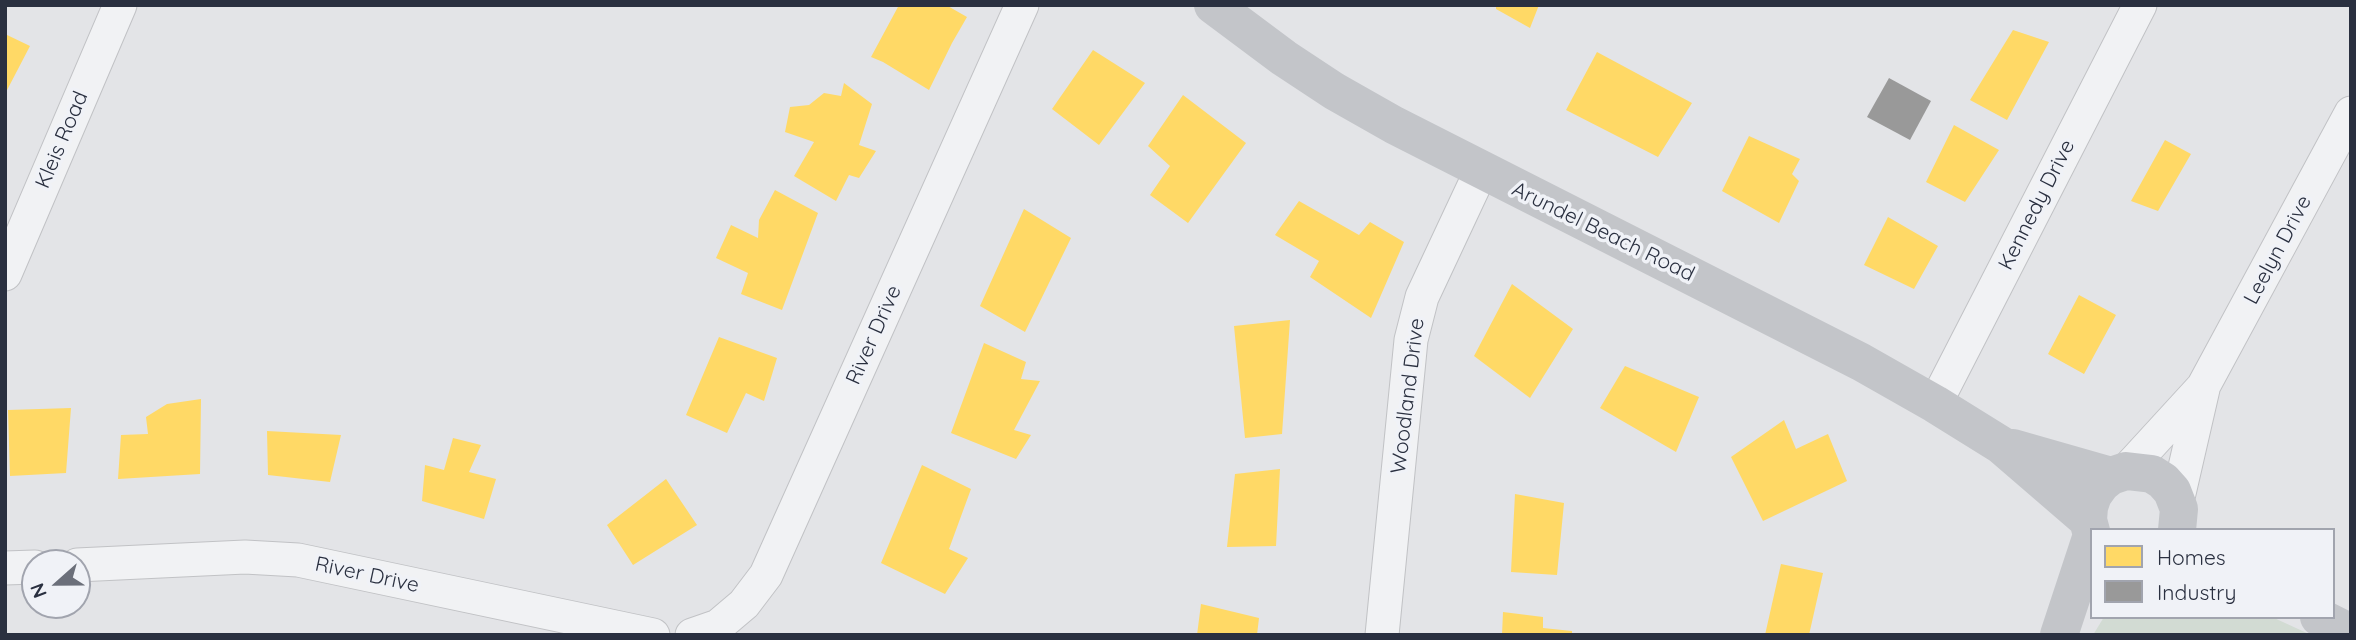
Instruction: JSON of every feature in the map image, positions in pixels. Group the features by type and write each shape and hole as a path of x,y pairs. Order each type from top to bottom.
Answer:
{"street":[{"name":"Kleis Road","path":"5,274 120,5"},
{"name":"River Drive","path":"692,635 718,626 744,604 766,575 1023,5"},
{"name":"Arundel Beach Road","path":"1213,5 1334,91 1481,171 1850,356 1935,404 2001,445 2090,530"},
{"name":"Kennedy Drive","path":"1935,404 2140,5"},
{"name":"Leelyn Drive","path":"2119,474 2203,387 2351,113"},
{"name":"Woodland Drive","path":"1382,635 1411,340 1422,297 1481,171"},
{"name":"Leelyn Drive","path":"2183,518 2203,387"},
{"name":"Arundel Beach Road","path":"2001,445 2119,474 2139,471 2152,474 2172,491 2183,518"},
{"path":"2059,635 2090,530 2089,507 2093,495 2101,484 2119,474"},
{"name":"River Drive","path":"91,564 245,557 298,560 653,635"},
{"path":"2068,635 2090,613"},
{"path":"2323,619 2351,633"}],"shaded area":[{"path":"2103,619 2276,619 2309,634 2093,635"}],"building: Homes":[{"path":"899,5 946,5 967,17 929,90 871,57"},
{"path":"1496,5 1539,5 1530,28 1496,9"},
{"path":"2013,30 2049,42 2007,120 1970,100"},
{"path":"5,34 30,46 5,94"},
{"path":"1093,50 1145,83 1099,145 1052,109"},
{"path":"1597,52 1692,103 1658,157 1566,110"},
{"path":"844,83 872,104 859,145 876,151 859,178 849,175 836,201 794,176 814,142 785,132 790,107 809,105 824,93 841,96"},
{"path":"1183,95 1246,143 1188,223 1150,195 1170,166 1148,146"},
{"path":"1954,125 1999,150 1965,202 1926,182"},
{"path":"1749,136 1800,159 1792,174 1799,181 1779,223 1722,191"},
{"path":"2165,140 2191,154 2158,211 2131,201"},
{"path":"775,190 818,213 782,310 741,294 748,273 716,258 731,225 758,238 759,220"},
{"path":"1299,201 1359,235 1370,222 1404,242 1371,318 1310,277 1319,261 1275,235"},
{"path":"1024,209 1071,238 1025,332 980,306"},
{"path":"1888,217 1938,246 1914,289 1864,265"},
{"path":"1512,284 1573,329 1530,398 1474,356"},
{"path":"2079,295 2116,315 2084,374 2048,354"},
{"path":"1290,320 1282,434 1245,438 1234,326"},
{"path":"719,337 777,358 764,401 746,393 727,433 686,415"},
{"path":"984,343 1026,362 1021,379 1040,381 1014,430 1031,435 1016,459 951,433"},
{"path":"1625,366 1699,397 1676,452 1600,408"},
{"path":"201,399 200,474 118,479 121,435 148,434 146,417 167,404"},
{"path":"71,408 66,473 10,476 8,410"},
{"path":"1784,420 1796,449 1828,434 1847,481 1763,521 1731,457"},
{"path":"267,431 341,435 330,482 268,475"},
{"path":"453,438 481,445 469,472 496,479 484,519 422,501 425,465 444,470"},
{"path":"922,465 971,489 949,549 968,558 945,594 881,563"},
{"path":"1280,469 1276,546 1227,547 1235,474"},
{"path":"666,479 697,525 633,565 607,525"},
{"path":"1515,494 1564,503 1557,575 1511,572"},
{"path":"1781,564 1823,573 1809,635 1765,635"},
{"path":"1201,604 1259,618 1257,635 1197,635"},
{"path":"1503,612 1543,617 1543,628 1572,631 1572,635 1502,635"}],"building: Industry":[{"path":"1889,78 1931,101 1910,140 1867,117"}]}
